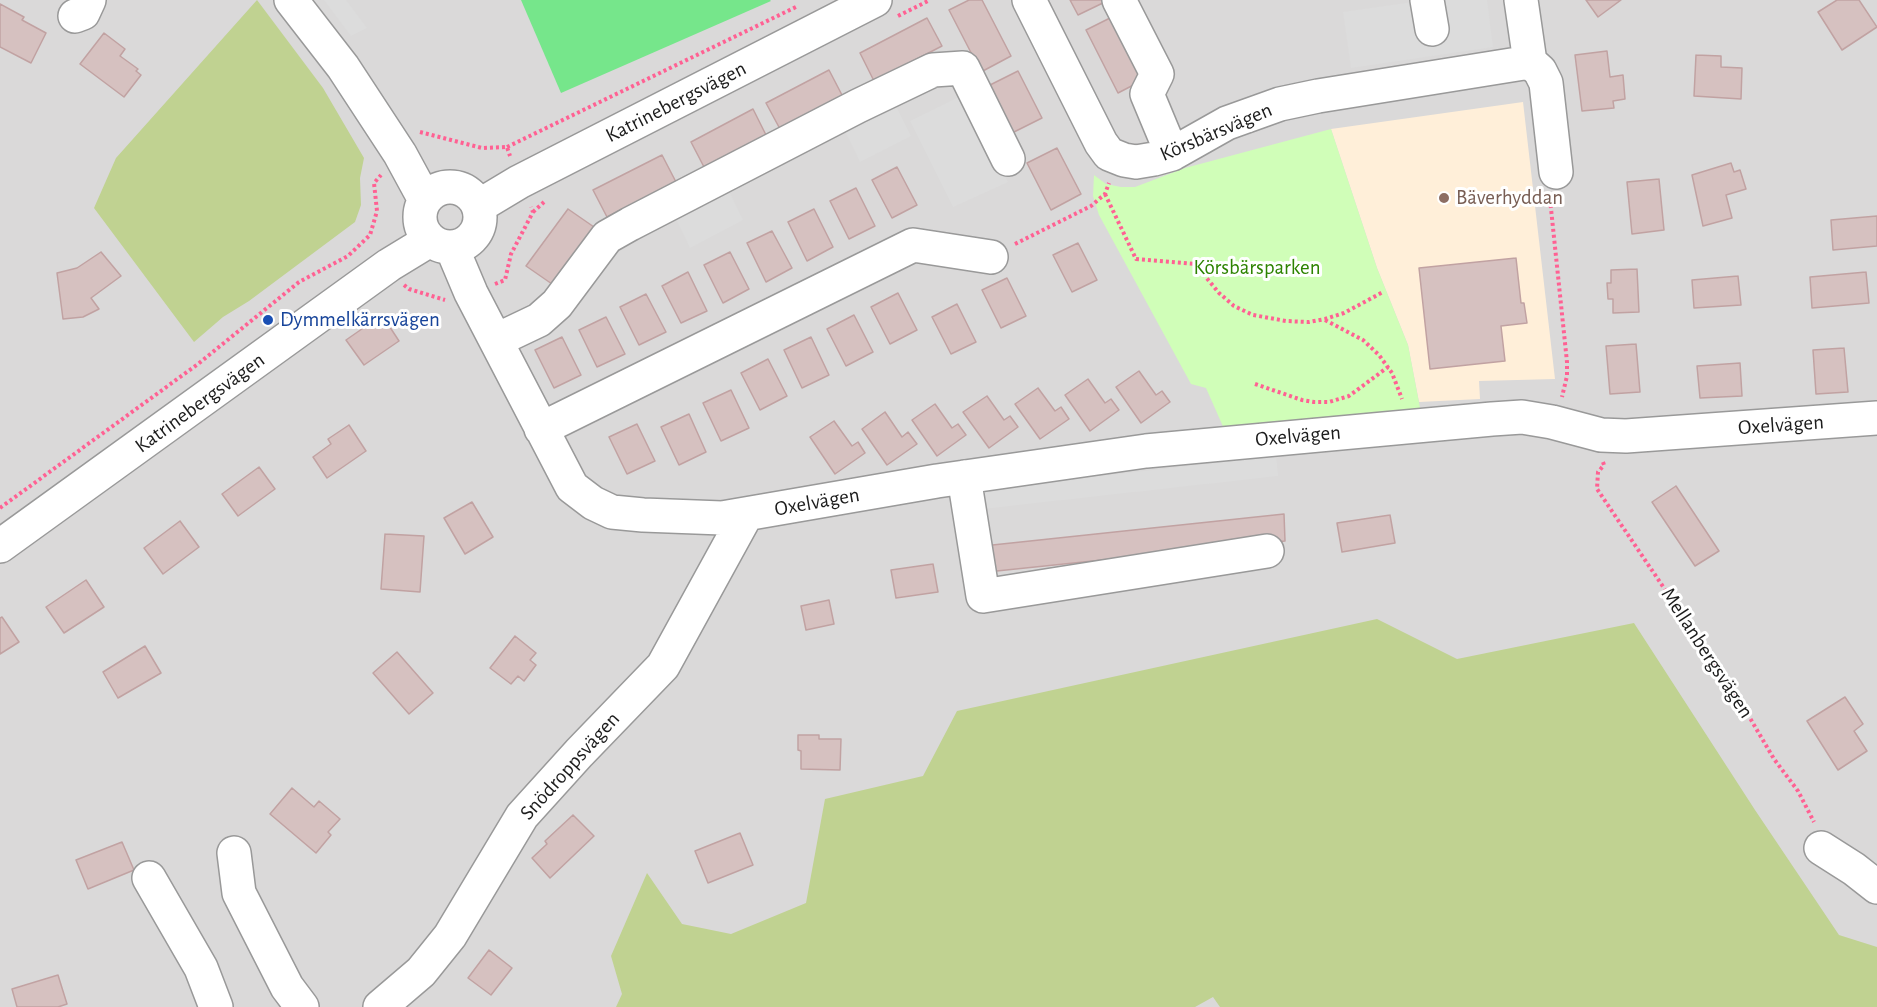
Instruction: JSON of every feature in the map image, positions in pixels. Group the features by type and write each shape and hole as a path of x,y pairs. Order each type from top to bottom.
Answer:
{"street":[{"path":"291,0 349,77 400,154 425,200"},
{"name":"Katrinebergsvägen","path":"479,206 519,182 875,0"},
{"name":"Körsbärsvägen","path":"1029,0 1101,143 1109,154 1136,162 1172,154 1227,123 1280,104 1530,62"},
{"path":"1119,0 1157,74 1147,94 1172,154"},
{"path":"1521,0 1530,62 1540,71 1546,83 1553,185"},
{"path":"497,340 539,320 557,304 607,237 933,70 963,68 1008,159"},
{"path":"441,244 465,244 478,230 479,206 467,192 453,187 438,189 425,200 419,221 422,229 441,244 471,293 572,487 592,503 612,512 734,517"},
{"name":"Katrinebergsvägen","path":"0,546 389,265 441,244"},
{"path":"541,429 913,245 991,257"},
{"name":"Oxelvägen","path":"734,517 964,477 1146,451 1409,426 1522,417 1601,435 1626,436 1877,418"},
{"path":"964,477 983,596 1267,551"},
{"name":"Snödroppsvägen","path":"380,1007 420,972 450,936 522,816 663,666 734,517"},
{"path":"1821,848 1877,887"},
{"path":"234,853 239,893 287,987 302,1007"},
{"path":"149,878 201,968 216,1007"}],"path":[{"path":"507,147 799,5"},
{"path":"991,257 1090,206 1105,194 1113,174"},
{"path":"1552,422 1562,399 1567,376 1553,185"},
{"path":"1105,194 1136,259 1195,264 1219,293 1234,306 1253,315 1286,321 1309,322 1344,314 1383,292"},
{"path":"1325,319 1363,340 1379,355 1399,388 1409,426"},
{"path":"1255,384 1302,400 1329,402 1349,396 1388,367"},
{"name":"Mellanbergsvägen","path":"1602,456 1604,465 1598,472 1597,489 1737,696 1774,759 1798,791 1816,825 1814,834 1821,848"}],"shaded area":[{"path":"0,0 1877,0 1877,1007 0,1007"},
{"path":"324,0 346,0 367,28 351,36"},
{"path":"1427,0 1487,0 1493,47 1351,68 1343,12"},
{"path":"963,95 1008,182 953,207 910,121"},
{"path":"894,102 911,136 860,162 843,127"},
{"name":"Bäverhyddan","path":"1523,102 1555,379 1479,381 1480,399 1419,402 1408,345 1377,268 1331,129"},
{"path":"727,187 743,220 690,248 673,213"},
{"path":"1276,456 1278,476 982,509 978,490"}],"green space":[{"path":"257,0 323,88 364,158 360,178 361,205 355,222 249,301 223,317 194,342 94,208 116,158"},
{"path":"521,0 770,0 771,1 561,93"},
{"name":"Körsbärsparken","path":"1331,129 1377,268 1408,345 1421,413 1225,431 1206,388 1191,384 1099,215 1093,196 1094,175 1106,184 1135,187 1185,168"},
{"path":"1377,619 1457,659 1634,623 1839,935 1877,947 1877,1007 1220,1007 1213,997 1195,1007 616,1007 622,994 611,956 647,873 682,924 731,934 806,903 825,799 923,776 957,711"}],"building":[{"path":"969,0 982,0 1011,56 981,72 949,10"},
{"path":"1070,0 1107,0 1107,1 1078,15"},
{"path":"1586,0 1621,0 1598,17"},
{"path":"1837,0 1859,0 1877,27 1842,50 1818,12"},
{"path":"0,4 24,17 22,20 46,33 31,63 0,47"},
{"path":"1114,16 1145,79 1118,93 1086,30"},
{"path":"927,18 942,46 874,81 860,53"},
{"path":"104,33 125,49 120,56 138,69 136,71 141,75 124,97 80,64"},
{"path":"1607,51 1610,77 1623,75 1625,99 1613,101 1614,108 1582,111 1575,55"},
{"path":"1696,55 1721,56 1721,67 1742,68 1741,99 1694,96"},
{"path":"829,70 843,97 780,129 766,103"},
{"path":"1018,71 1042,118 1012,133 988,86"},
{"path":"753,109 766,135 704,167 691,142"},
{"path":"1057,148 1081,194 1051,210 1027,163"},
{"path":"662,155 676,182 607,217 593,190"},
{"path":"1731,163 1734,172 1740,170 1746,189 1726,195 1732,218 1703,226 1692,175"},
{"path":"897,167 917,205 892,218 872,180"},
{"path":"1659,179 1664,230 1632,234 1627,182"},
{"path":"856,188 875,226 849,239 830,201"},
{"path":"568,209 594,227 552,284 526,266"},
{"path":"814,209 833,247 807,261 788,222"},
{"path":"1877,216 1877,246 1833,250 1831,220"},
{"path":"772,231 792,268 766,282 747,243"},
{"path":"1078,243 1097,280 1072,292 1053,255"},
{"path":"101,252 121,276 91,298 99,309 83,317 63,319 57,273 77,268"},
{"path":"730,252 749,289 723,303 704,265"},
{"path":"1516,258 1521,303 1524,303 1527,323 1501,326 1505,361 1430,369 1419,268"},
{"path":"1637,269 1639,312 1613,313 1613,299 1608,299 1607,283 1611,283 1611,270"},
{"path":"688,272 707,311 681,323 662,286"},
{"path":"1866,272 1869,303 1812,308 1810,277"},
{"path":"1738,276 1741,305 1694,308 1692,280"},
{"path":"1007,278 1026,316 1001,328 982,290"},
{"path":"898,293 917,330 890,344 871,307"},
{"path":"646,294 666,332 639,345 620,307"},
{"path":"957,304 976,342 951,354 932,317"},
{"path":"382,315 399,341 364,365 346,340"},
{"path":"854,315 873,352 846,366 827,329"},
{"path":"606,317 625,354 597,367 579,330"},
{"path":"562,337 581,375 554,388 535,350"},
{"path":"811,337 829,375 802,388 784,350"},
{"path":"1636,344 1640,392 1610,394 1606,346"},
{"path":"1844,348 1848,392 1816,394 1813,350"},
{"path":"768,359 787,396 760,410 741,373"},
{"path":"1740,363 1742,396 1700,398 1697,366"},
{"path":"1139,371 1156,395 1162,391 1170,402 1141,423 1116,387"},
{"path":"1088,379 1105,403 1111,399 1119,410 1090,431 1065,395"},
{"path":"1038,388 1055,411 1061,407 1069,419 1040,439 1015,404"},
{"path":"731,390 749,428 721,441 703,403"},
{"path":"987,396 1004,420 1010,416 1018,427 989,448 963,412"},
{"path":"935,404 952,428 958,424 966,435 937,456 912,420"},
{"path":"885,412 902,437 908,432 917,444 887,465 862,429"},
{"path":"689,414 706,452 679,465 661,427"},
{"path":"834,421 852,446 858,442 865,453 835,474 810,437"},
{"path":"637,424 655,461 627,474 609,437"},
{"path":"349,425 366,451 327,478 313,457 331,444 328,439"},
{"path":"259,467 275,489 238,516 222,494"},
{"path":"1676,486 1719,551 1695,566 1652,502"},
{"path":"472,502 493,537 465,554 444,518"},
{"path":"1284,514 1285,541 987,572 983,546"},
{"path":"1390,515 1395,543 1342,552 1337,523"},
{"path":"180,521 199,547 163,574 144,548"},
{"path":"385,534 424,536 420,592 381,589"},
{"path":"933,564 938,592 896,598 891,570"},
{"path":"86,580 104,607 64,633 46,607"},
{"path":"829,600 834,624 806,630 801,606"},
{"path":"2,617 19,642 0,654 0,618"},
{"path":"515,636 536,653 530,660 536,665 524,681 518,676 511,684 490,668"},
{"path":"145,646 161,673 118,698 103,672"},
{"path":"397,652 433,693 409,714 373,673"},
{"path":"1845,697 1863,724 1854,731 1867,751 1838,770 1807,721"},
{"path":"798,735 819,735 819,739 841,739 840,770 801,769"},
{"path":"292,788 314,807 319,801 340,819 328,832 331,835 316,853 270,814"},
{"path":"573,815 594,836 550,878 532,858 547,844 545,841"},
{"path":"740,833 753,865 708,883 695,851"},
{"path":"122,842 134,870 88,889 76,860"},
{"path":"489,950 512,968 491,995 468,978"},
{"path":"58,975 67,1004 58,1007 17,1007 12,989"}],"place":[{"name":"Bäverhyddan","path":"1444,198"},
{"name":"Dymmelkärrsvägen","path":"268,320"}]}
